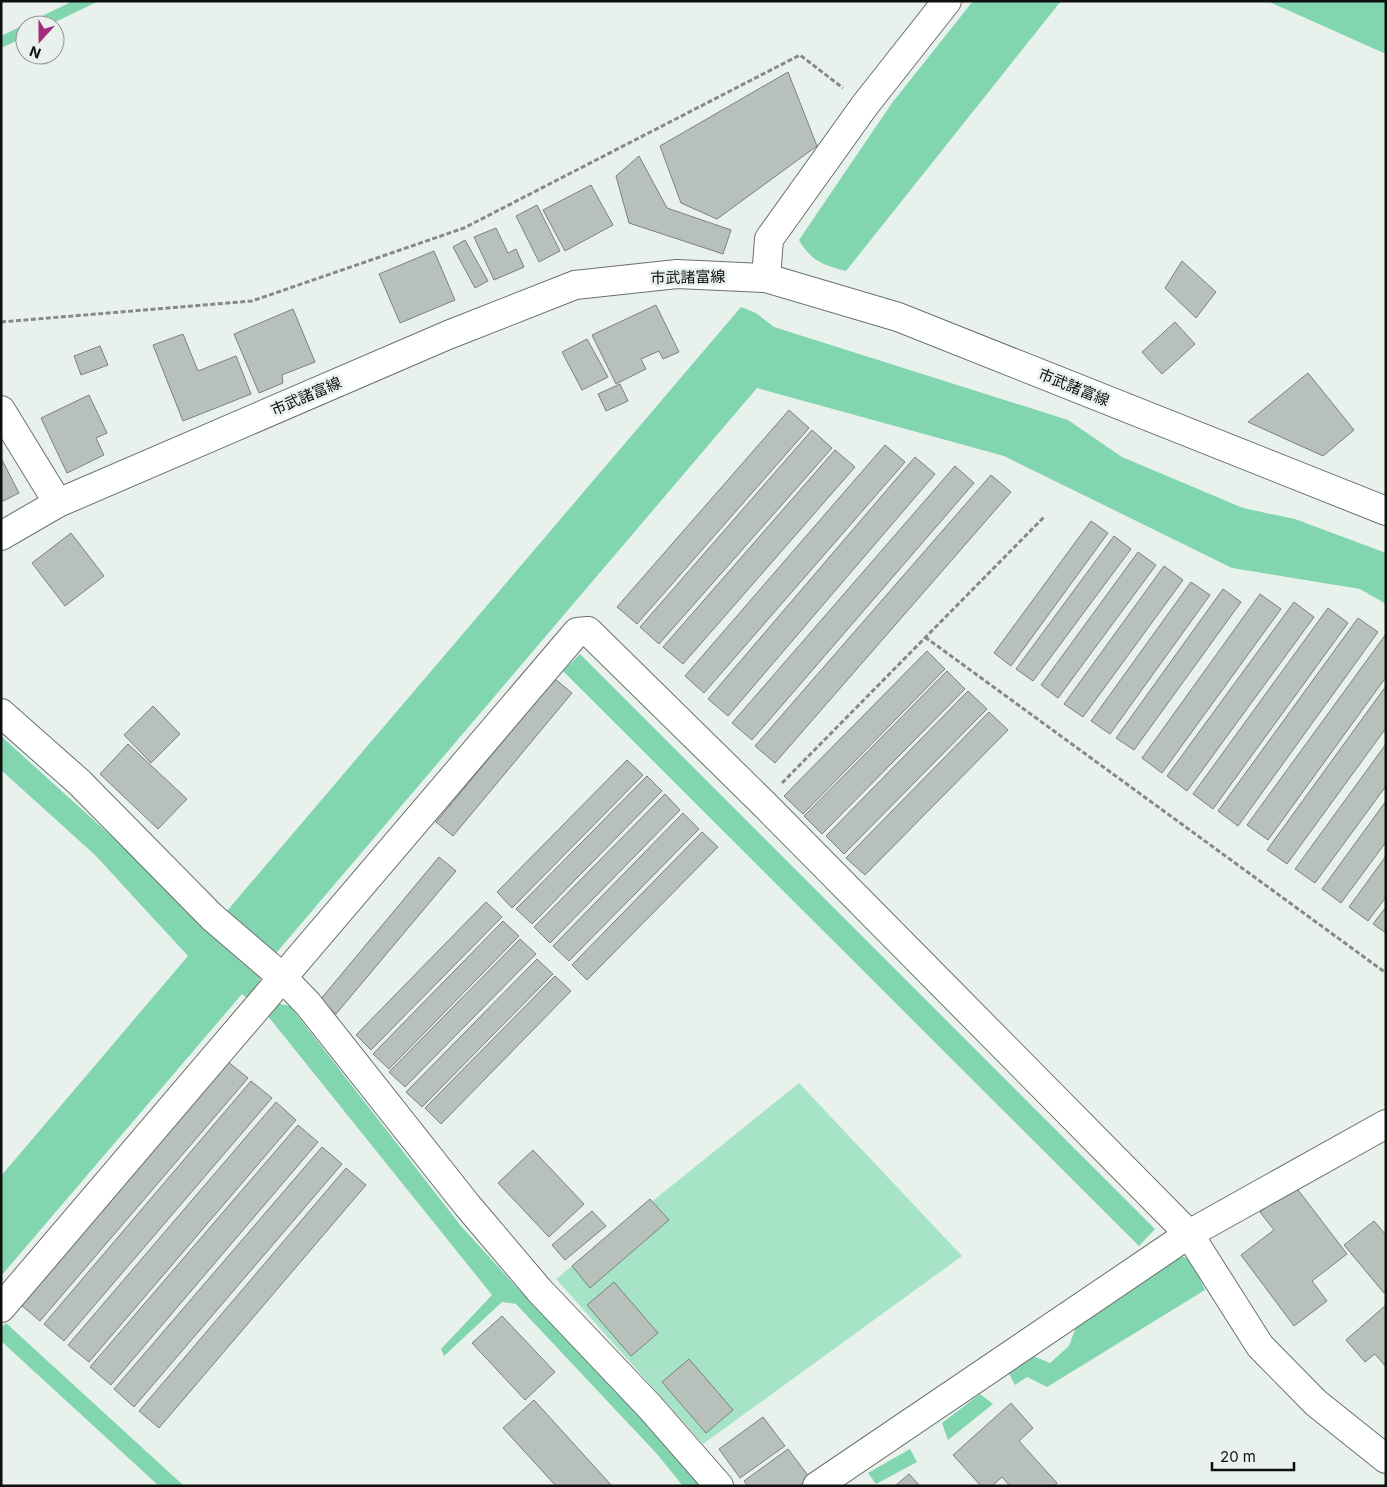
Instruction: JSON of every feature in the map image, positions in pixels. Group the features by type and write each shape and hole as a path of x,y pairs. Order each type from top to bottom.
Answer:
{"street":[{"path":"766,278 769,239 865,105 947,1"},
{"name":"市武諸富線","path":"1,536 58,504 448,335 576,285 677,274 766,278 898,317 1386,511"},
{"path":"1,410 58,504"},
{"path":"1,1308 253,1012 275,978 577,632 588,631 762,803 1189,1234 1260,1346 1316,1403 1386,1459"},
{"path":"1,713 79,782 275,978 308,1004 467,1205 538,1290 650,1407 719,1486"},
{"path":"817,1486 1189,1234 1386,1124"}],"path":[{"path":"1,322 252,301 464,228 800,54 865,105"},
{"path":"762,803 1045,516"},
{"path":"925,637 1386,972"}],"shaded area":[{"path":"73,1 99,1 65,17 65,15 44,15"},
{"path":"973,1 1061,1 846,271 818,261 808,253 799,240 892,103"},
{"path":"1267,1 1386,1 1386,54"},
{"path":"15,29 15,42 1,48 1,36"},
{"path":"741,307 756,313 774,327 1068,420 1122,457 1243,508 1295,519 1386,553 1386,604 1360,589 1232,568 1004,456 757,388 260,972 260,987 276,1003 290,1006 461,1226 531,1303 649,1424 701,1486 683,1486 657,1454 516,1304 502,1302 444,1356 441,1349 492,1295 267,1015 242,994 1,1276 1,1176 188,956 95,855 1,770 1,736 131,854 209,932"},
{"path":"580,654 1155,1229 1139,1246 563,671"},
{"path":"799,1083 962,1256 703,1444 556,1279"},
{"path":"1179,1256 1191,1259 1205,1290 1047,1387 1027,1377 1015,1385 1007,1370 1033,1356 1050,1363 1069,1346 1076,1327"},
{"path":"6,1323 184,1486 159,1486 1,1341 1,1328"},
{"path":"980,1394 993,1404 948,1440 942,1423"},
{"path":"910,1449 917,1462 876,1484 868,1473"}],"building":[{"path":"788,72 817,146 717,219 681,203 660,146"},
{"path":"639,156 667,208 731,230 723,254 629,223 616,176"},
{"path":"591,185 613,225 565,251 543,210"},
{"path":"537,205 560,251 539,262 516,216"},
{"path":"496,228 508,253 516,249 524,267 494,280 474,237"},
{"path":"465,240 488,281 475,288 453,247"},
{"path":"434,251 455,300 400,323 379,274"},
{"path":"1182,261 1216,292 1196,318 1165,288"},
{"path":"656,305 679,352 663,359 659,351 641,359 646,369 616,384 592,335"},
{"path":"293,309 315,362 282,375 283,383 259,393 234,334"},
{"path":"1175,322 1195,344 1162,374 1142,352"},
{"path":"183,334 198,371 236,356 251,394 183,421 153,345"},
{"path":"587,339 608,377 582,390 562,352"},
{"path":"100,346 108,365 81,375 74,356"},
{"path":"1308,373 1354,430 1323,456 1248,422"},
{"path":"620,384 628,401 606,411 598,394"},
{"path":"89,395 107,433 96,438 104,455 67,473 41,418"},
{"path":"789,410 809,428 637,624 617,607"},
{"path":"812,430 832,448 659,644 640,627"},
{"path":"885,445 905,462 704,693 685,676"},
{"path":"835,450 855,467 683,664 663,647"},
{"path":"915,457 935,474 728,716 708,699"},
{"path":"1,458 19,493 1,502"},
{"path":"955,466 974,483 752,740 732,723"},
{"path":"991,475 1011,492 775,763 755,746"},
{"path":"1091,521 1108,533 1011,666 994,653"},
{"path":"71,533 104,576 65,606 32,563"},
{"path":"1114,536 1131,549 1033,681 1016,669"},
{"path":"1138,552 1156,565 1058,698 1041,685"},
{"path":"1164,566 1183,580 1083,717 1064,704"},
{"path":"1191,582 1210,595 1110,734 1091,721"},
{"path":"1223,589 1241,602 1134,750 1116,738"},
{"path":"1260,594 1281,609 1162,773 1142,758"},
{"path":"1294,602 1314,617 1187,791 1167,776"},
{"path":"1328,608 1348,623 1213,809 1193,794"},
{"path":"1358,618 1378,632 1238,826 1218,811"},
{"path":"1386,634 1386,677 1268,840 1247,825"},
{"path":"927,651 945,669 803,814 784,796"},
{"path":"947,671 965,689 822,834 804,816"},
{"path":"555,679 572,693 453,836 436,822"},
{"path":"1386,686 1386,728 1287,864 1267,850"},
{"path":"968,691 987,709 844,854 826,836"},
{"path":"153,706 180,734 151,763 124,735"},
{"path":"989,712 1008,730 865,875 846,858"},
{"path":"128,744 187,799 158,829 100,774"},
{"path":"1386,744 1386,786 1315,883 1295,869"},
{"path":"627,760 643,775 512,908 497,892"},
{"path":"647,776 662,791 532,924 516,909"},
{"path":"665,794 680,810 550,943 534,927"},
{"path":"1386,801 1386,842 1341,903 1322,889"},
{"path":"683,813 699,829 569,961 553,946"},
{"path":"702,832 718,847 587,980 572,965"},
{"path":"1386,856 1386,897 1368,921 1349,907"},
{"path":"439,857 456,871 336,1014 320,1000"},
{"path":"486,902 502,917 371,1050 356,1035"},
{"path":"1386,907 1386,933 1373,924"},
{"path":"503,921 519,936 389,1069 373,1054"},
{"path":"520,939 536,954 405,1087 389,1072"},
{"path":"537,959 553,974 422,1107 406,1092"},
{"path":"555,976 571,991 441,1124 425,1108"},
{"path":"227,1061 248,1078 40,1321 20,1304"},
{"path":"251,1081 272,1098 64,1341 44,1324"},
{"path":"276,1102 296,1120 89,1362 68,1345"},
{"path":"298,1125 318,1142 111,1385 90,1367"},
{"path":"322,1147 342,1164 134,1407 114,1389"},
{"path":"533,1150 584,1204 549,1237 498,1183"},
{"path":"346,1168 366,1185 159,1428 139,1411"},
{"path":"1295,1186 1347,1254 1312,1281 1327,1301 1294,1326 1241,1255 1274,1230 1260,1212"},
{"path":"650,1199 669,1220 590,1288 572,1266"},
{"path":"592,1211 606,1226 565,1260 552,1245"},
{"path":"1374,1221 1386,1235 1386,1292 1384,1293 1344,1245"},
{"path":"614,1282 658,1333 631,1356 587,1305"},
{"path":"1386,1305 1386,1367 1375,1354 1365,1362 1346,1340"},
{"path":"502,1316 555,1372 525,1400 472,1343"},
{"path":"689,1359 733,1410 706,1433 662,1382"},
{"path":"534,1400 612,1486 556,1486 503,1428"},
{"path":"1011,1403 1033,1428 1019,1441 1057,1483 1054,1486 1010,1486 1002,1477 992,1486 981,1486 953,1455"},
{"path":"763,1417 785,1446 740,1478 719,1449"},
{"path":"788,1449 810,1478 799,1486 748,1486 744,1481"},
{"path":"909,1474 920,1486 895,1486"}]}
